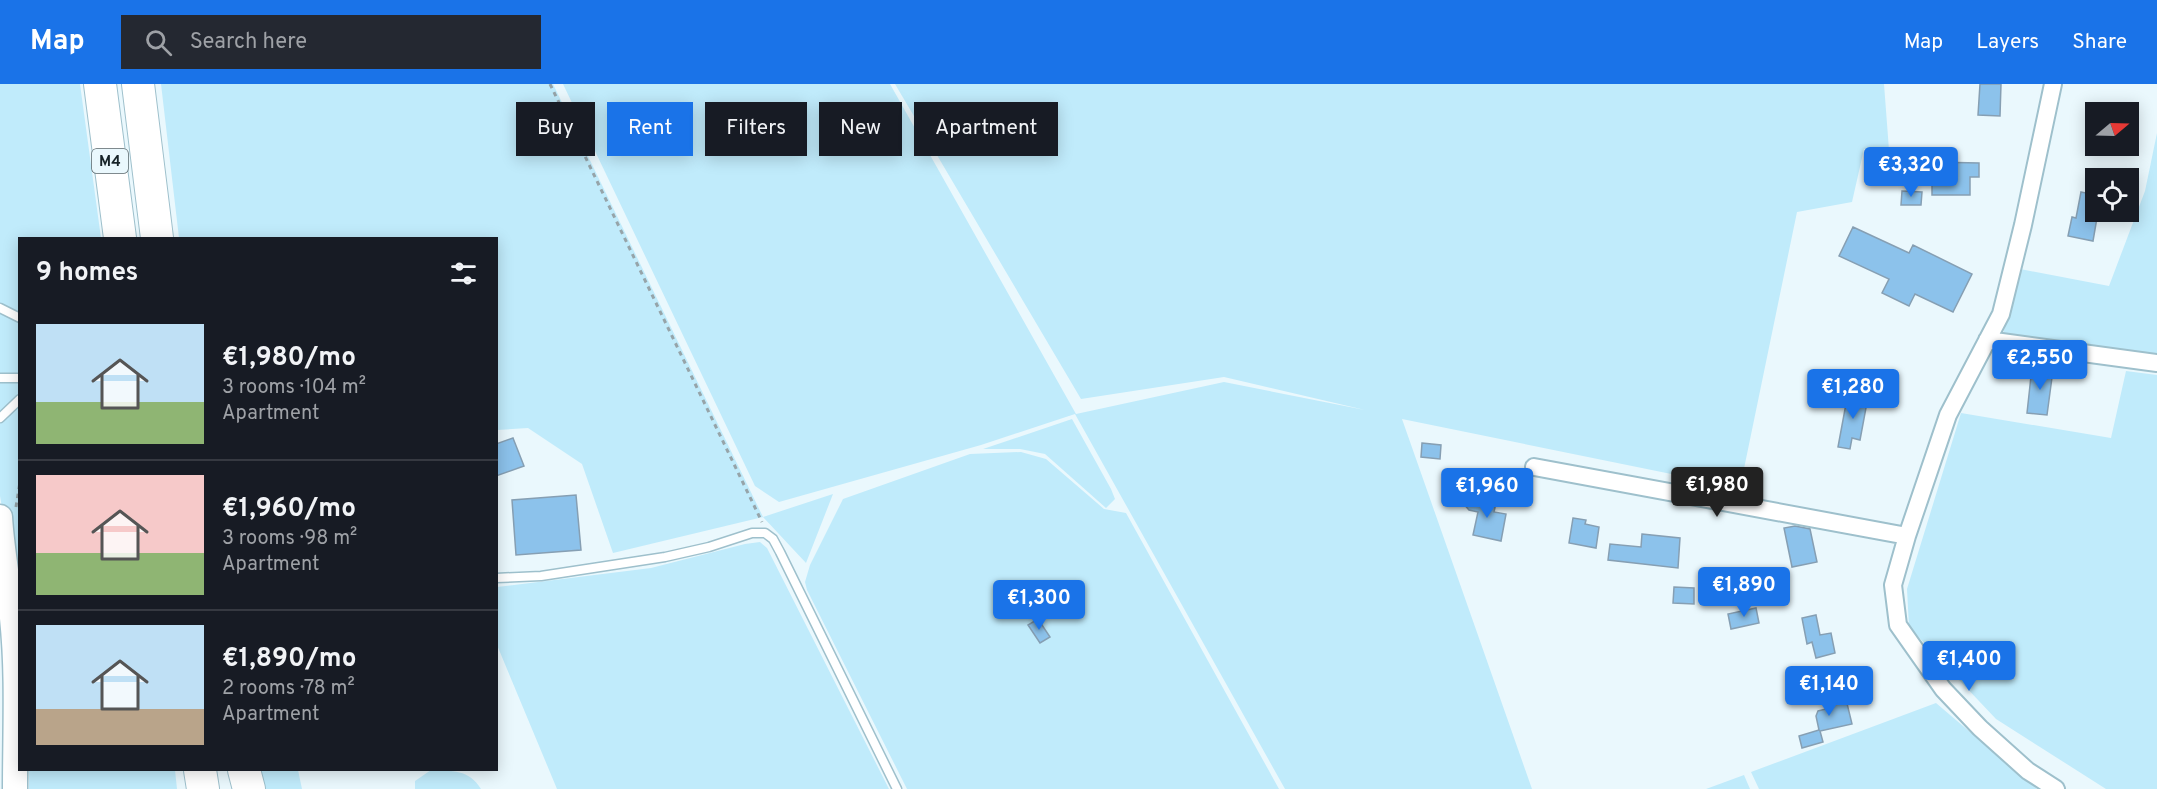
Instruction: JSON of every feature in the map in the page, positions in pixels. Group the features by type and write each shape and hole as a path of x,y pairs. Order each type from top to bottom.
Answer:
{"highway":[{"name":"M4","path":"100,84 120,237"},
{"name":"M4","path":"138,84 157,237"},
{"path":"198,771 198,789"},
{"path":"198,771 203,789"},
{"path":"239,771 242,789"},
{"path":"244,771 249,789"}],"main road":[{"path":"0,531 13,628 15,789"}],"street":[{"path":"2053,84 2023,225 2001,314 1948,415 1893,585 1898,625 1943,689 2028,771 2056,789"},
{"path":"1987,340 2157,363"},
{"path":"1534,467 1907,536"}],"lane":[{"path":"0,308 18,317"},
{"path":"0,378 18,378"},
{"path":"0,418 18,401"},
{"path":"498,578 541,576 665,557 709,547 752,533 765,533 773,539 897,789"}],"path":[{"path":"550,84 757,513 773,539"}],"shaded area":[{"path":"0,84 80,84 101,237 18,237 18,601 0,496"},
{"path":"161,84 553,84 562,102 516,102 516,156 588,156 763,517 613,553 582,464 528,428 498,430 498,237 179,237"},
{"path":"563,84 890,84 900,102 819,102 819,156 902,156 902,105 914,127 914,156 931,156 1076,414 1224,382 1365,410 1224,377 1081,399 938,156 1058,156 1058,102 914,102 914,116 895,84 1884,84 1889,150 1864,149 1852,202 1797,212 1740,488 1402,419 1532,789 1285,789 1075,414 981,445 779,502 755,486 595,151 595,102 572,102"},
{"path":"2157,133 2157,356 2003,334 2020,269 2109,286 2133,222 2139,222 2139,207 2145,191"},
{"path":"2126,371 2157,375 2157,789 2106,789 1996,719 1909,627 1907,589 1961,413 2111,438"},
{"path":"1072,419 1115,499 1106,508 1045,454 1020,449 983,449"},
{"path":"1021,452 1046,459 1104,509 1126,513 1279,789 907,789 807,590 805,582 810,565 843,499 970,454"},
{"path":"833,494 806,563 763,517"},
{"path":"760,542 767,548 889,789 557,789 498,647 498,587 651,568"},
{"path":"1936,703 2037,789 1759,789 1751,772"},
{"path":"29,771 175,771 177,789 29,789"},
{"path":"257,771 298,771 302,789 262,789"},
{"path":"430,771 453,771 465,774 481,789 415,789 415,781"},
{"path":"1744,775 1750,789 1706,789"}],"building":[{"path":"1980,84 2001,84 2000,116 1978,115"},
{"path":"1932,162 1979,163 1979,177 1970,177 1970,195 1932,195"},
{"path":"1902,191 1922,192 1921,205 1901,205"},
{"path":"2081,192 2085,193 2085,222 2096,222 2093,241 2068,236 2072,217 2076,218"},
{"path":"1853,227 1909,253 1913,245 1972,274 1953,312 1915,294 1909,306 1882,293 1889,279 1839,256"},
{"path":"2032,367 2053,370 2047,415 2027,413"},
{"path":"1848,393 1868,397 1860,440 1852,438 1850,449 1838,447"},
{"path":"513,438 524,466 498,475 498,443"},
{"path":"1422,443 1441,445 1440,459 1421,457"},
{"path":"576,495 581,550 516,555 512,500"},
{"path":"1471,498 1496,503 1494,512 1506,514 1501,541 1473,535 1478,512 1469,510 1462,502"},
{"path":"1573,518 1586,520 1585,524 1599,527 1596,548 1569,543"},
{"path":"1795,526 1810,529 1817,562 1792,567 1784,528"},
{"path":"1642,534 1680,538 1678,568 1608,560 1610,544 1641,547"},
{"path":"1674,587 1694,588 1694,604 1673,603"},
{"path":"1756,608 1759,623 1731,629 1728,614"},
{"path":"1816,615 1820,635 1831,633 1835,653 1816,658 1812,642 1807,644 1802,618"},
{"path":"1038,619 1050,637 1040,643 1028,625"},
{"path":"1843,687 1852,724 1820,731 1823,742 1802,748 1799,736 1819,730 1816,716 1818,711 1826,709 1823,699 1831,697 1830,690"}]}
